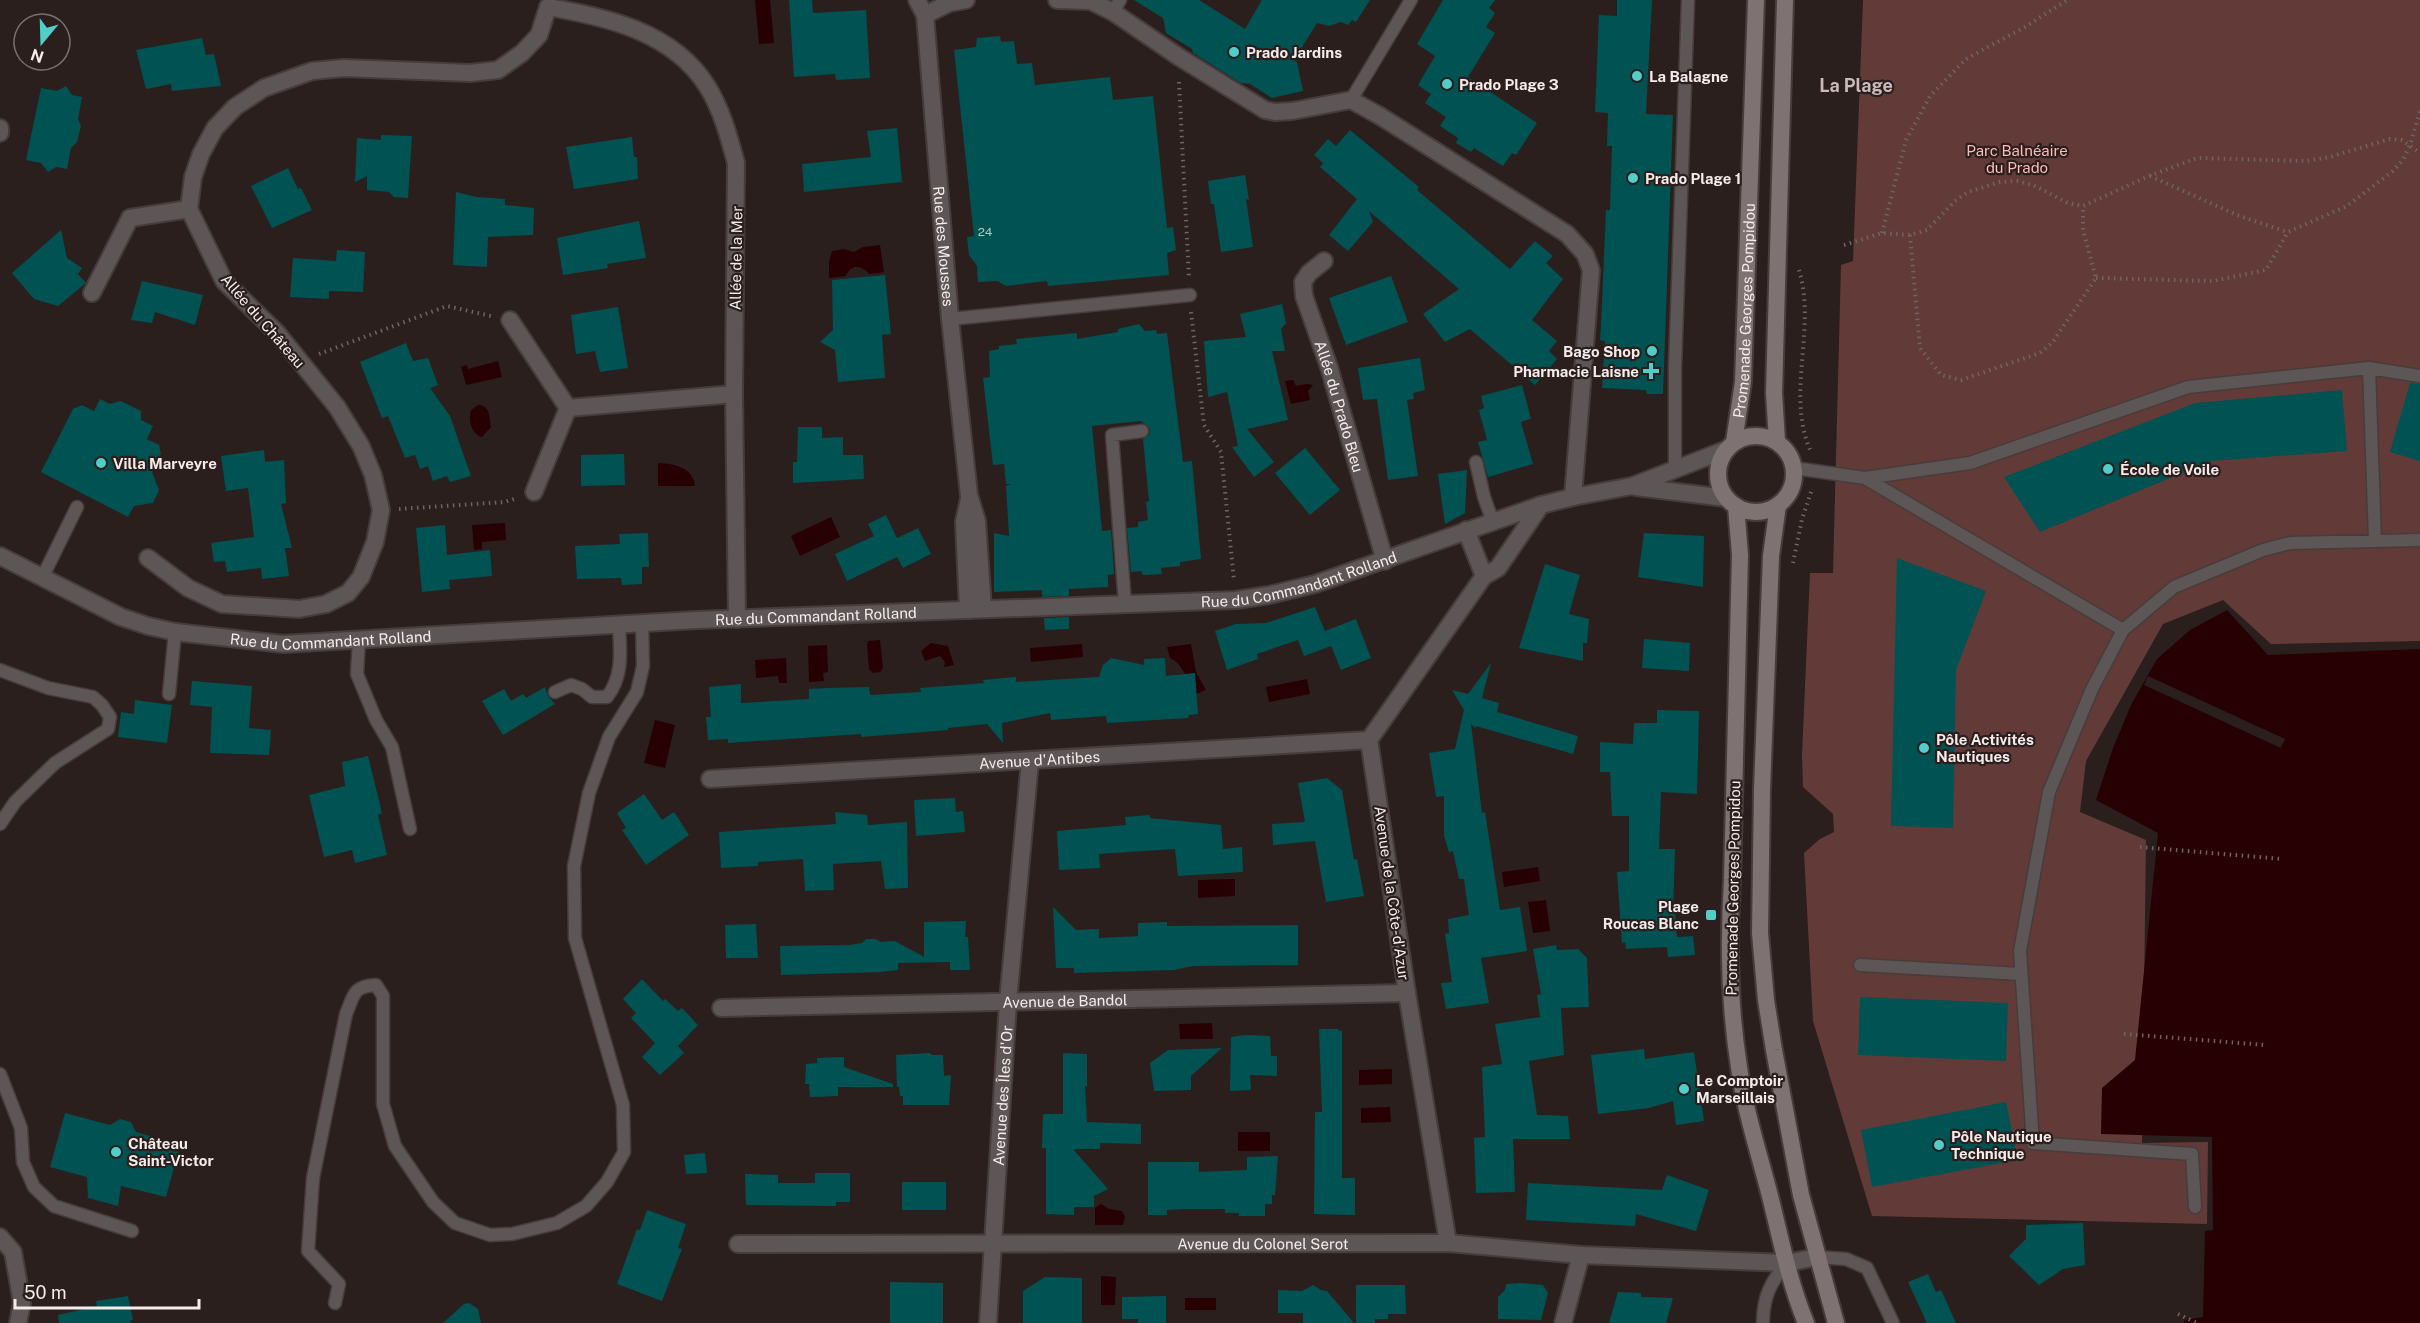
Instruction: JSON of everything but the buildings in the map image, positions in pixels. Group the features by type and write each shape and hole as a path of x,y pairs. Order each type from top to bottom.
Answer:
{"main road":[{"name":"Promenade Georges Pompidou","path":"1756,0 1742,392 1729,446 1719,462 1717,474 1720,487 1731,502 1740,555 1729,932 1730,999 1739,1069 1787,1263 1806,1323"},
{"name":"Promenade Georges Pompidou","path":"1777,441 1774,393 1785,0"},
{"name":"Promenade Georges Pompidou","path":"1729,446 1744,437 1755,435 1767,437 1777,441 1785,448 1794,468 1791,488 1778,505 1771,556 1762,789 1760,933 1766,1000 1801,1195 1836,1323"},
{"path":"1731,502 1753,512 1778,505"}],"street":[{"name":"Rue des Mousses","path":"917,0 925,15 950,319 969,495 977,521 976,610"},
{"path":"925,15 949,3 966,0"},
{"path":"1057,0 1091,1 1117,6 1179,57 1265,110 1275,112 1351,100 1567,234 1585,254 1591,270 1573,497"},
{"path":"92,293 130,218 189,209 193,177 214,128 235,107 264,88 312,71 344,68 470,73 498,70 522,53 539,34 548,4"},
{"name":"Allée de la Mer","path":"548,4 591,14 650,34 681,57 707,86 727,126 736,164 734,394 737,619"},
{"path":"0,128 0,133"},
{"name":"Allée du Château","path":"148,558 188,588 222,604 299,609 326,604 348,593 361,577 375,542 381,510 373,475 361,446 337,406 278,334 224,281 189,209"},
{"name":"Allée du Prado Bleu","path":"1324,261 1309,273 1303,282 1304,296 1329,367 1385,561"},
{"path":"510,320 568,408"},
{"path":"568,408 734,394"},
{"path":"534,492 568,408"},
{"name":"Rue du Commandant Rolland","path":"0,556 121,617 148,627 283,644 619,624 1236,600 1315,584 1541,506 1573,497 1632,486 1729,446"},
{"name":"Rue du Commandant Rolland","path":"1632,486 1731,502"},
{"path":"1369,740 1480,583 1498,568 1541,506"},
{"path":"1466,531 1480,583"},
{"name":"Avenue d'Antibes","path":"710,778 1369,740"},
{"name":"Avenue de la Côte-d'Azur","path":"1369,740 1448,1243"},
{"name":"Avenue des Îles d'Or","path":"988,1323 1008,1002 1030,760"},
{"name":"Avenue de Bandol","path":"721,1008 1407,993"},
{"path":"0,1236 13,1252 22,1304 18,1323"},
{"name":"Avenue du Colonel Serot","path":"738,1244 1448,1243 1581,1255 1787,1263 1817,1257"},
{"path":"1563,1323 1581,1255"}],"lane":[{"path":"1351,100 1411,0"},
{"path":"1675,470 1675,367 1688,0"},
{"path":"950,319 1190,295"},
{"path":"1794,468 1865,478 1970,463 2188,387 2369,368 2420,376"},
{"path":"2369,368 2375,541"},
{"path":"1125,604 1112,435 1142,431"},
{"path":"1476,462 1484,498 1493,522"},
{"path":"1865,478 2123,630"},
{"path":"42,578 77,507"},
{"path":"2195,1207 2192,1154 2033,1143 2020,951 2049,792 2092,689 2123,630 2174,587 2263,550 2290,543 2420,540"},
{"path":"335,1303 339,1284 308,1251 312,1178 346,1014 356,991 362,986 376,985 383,996 383,1104 395,1146 433,1202 455,1223 490,1235 512,1233 557,1223 586,1206 607,1182 624,1152 623,1105 575,938 574,866 589,793 609,737 637,692 643,666 642,623"},
{"path":"555,692 571,685 582,689 592,697 607,697 615,686 620,666 619,624"},
{"path":"169,694 175,632"},
{"path":"359,639 357,674 376,720 392,747 410,829"},
{"path":"0,670 48,688 93,697 110,717 108,729 55,764 15,802 0,824"},
{"path":"1860,964 2021,974"},
{"path":"0,1074 21,1128 23,1162 34,1187 54,1206 132,1231"},
{"path":"1817,1257 1846,1259 1867,1268 1893,1323"},
{"path":"1763,1323 1765,1295 1774,1277 1787,1263"}],"path":[{"path":"1882,233 1906,140 1930,96 1966,59 2025,27 2067,0"},
{"path":"1179,57 1190,295 1204,424 1221,452 1236,600"},
{"path":"2096,278 2213,281 2266,270 2288,232 2346,207 2374,188 2403,160 2420,111"},
{"path":"1844,245 1882,233 1910,235 1927,230 1955,201 1968,192 2000,182 2017,181 2043,189 2068,203 2083,206 2149,176 2197,158 2306,161 2390,139 2402,140 2420,153"},
{"path":"2149,176 2237,215 2288,232"},
{"path":"1910,235 1920,348 1941,375 1961,380 2040,353 2059,333 2096,278 2083,230 2083,206"},
{"path":"1792,567 1802,519 1812,487 1814,458 1804,436 1801,410 1805,291 1798,266"},
{"path":"299,362 447,306 510,320"},
{"path":"381,510 505,502 534,492"},
{"path":"2140,847 2282,859"},
{"path":"2124,1034 2266,1045"},
{"path":"2178,1314 2197,1323"}],"green space":[{"name":"Parc Balnéaire du Prado","path":"1863,0 2420,0 2420,641 2271,644 2223,600 2163,624 2086,761 2080,812 2146,840 2142,1143 2208,1142 2207,1224 1872,1216 1813,1021 1804,853 1820,839 1834,832 1833,814 1803,787 1802,756 1810,573 1833,573 1841,265 1853,261"}],"shaded area":[{"path":"755,0 770,0 774,43 759,44"},
{"path":"880,245 884,272 869,274 857,267 851,269 846,276 829,278 832,251 844,249 854,252 863,247"},
{"path":"498,361 502,377 466,385 461,367 467,365 468,369"},
{"path":"1293,380 1296,386 1313,385 1308,391 1310,400 1291,404 1285,381"},
{"path":"478,405 487,410 491,427 482,437 475,433 470,422 471,410"},
{"path":"658,463 671,464 687,471 694,480 695,486 658,486"},
{"path":"831,517 840,537 800,556 791,536"},
{"path":"505,523 506,540 482,542 482,549 474,550 472,525"},
{"path":"2227,610 2268,655 2420,649 2420,1323 2184,1323 2184,1320 2203,1317 2205,1231 2213,1230 2212,1137 2101,1134 2102,1088 2135,1060 2158,833 2096,800 2113,748 2131,705 2157,659 2190,630"},
{"path":"880,640 883,668 880,672 873,673 869,669 867,645 868,641"},
{"path":"931,643 948,646 954,665 944,667 945,662 940,656 925,661 921,651"},
{"path":"1082,644 1083,657 1031,662 1030,648"},
{"path":"1191,644 1196,672 1206,690 1196,694 1193,690 1197,684 1170,658 1167,647"},
{"path":"827,645 828,672 823,673 824,681 809,682 808,646"},
{"path":"786,658 787,683 779,683 778,676 756,678 755,660"},
{"path":"1307,679 1310,694 1269,702 1266,687"},
{"path":"655,720 675,725 665,768 644,763"},
{"path":"1538,867 1540,881 1504,887 1502,872"},
{"path":"1235,879 1235,896 1198,898 1198,880"},
{"path":"1546,900 1550,931 1533,933 1528,902"},
{"path":"1212,1023 1213,1039 1180,1039 1179,1024"},
{"path":"1392,1069 1392,1084 1359,1085 1359,1070"},
{"path":"1390,1107 1391,1122 1361,1123 1361,1108"},
{"path":"1238,1132 1270,1132 1270,1151 1238,1151"},
{"path":"1101,1204 1109,1209 1122,1211 1125,1217 1123,1225 1095,1225 1095,1208"},
{"path":"1101,1276 1116,1277 1115,1305 1101,1305"},
{"path":"1185,1298 1216,1298 1216,1310 1185,1310"}],"pier":[{"path":"2148,676 2285,739 2281,748 2144,685"}],"place":[{"name":"Prado Jardins","path":"1234,52"},
{"name":"La Balagne","path":"1637,76"},
{"name":"Prado Plage 3","path":"1447,84"},
{"name":"Prado Plage 1","path":"1633,178"},
{"name":"Bago Shop","path":"1652,351"},
{"name":"Pharmacie Laisne","path":"1651,371"},
{"name":"Villa Marveyre","path":"101,463"},
{"name":"École de Voile","path":"2108,469"},
{"name":"Pôle Activités Nautiques","path":"1924,748"},
{"name":"Plage Roucas Blanc","path":"1711,915"},
{"name":"Le Comptoir Marseillais","path":"1684,1089"},
{"name":"Pôle Nautique Technique","path":"1939,1145"},
{"name":"Château Saint-Victor","path":"116,1152"}],"district":[{"name":"La Plage","path":"1856,85"}]}
